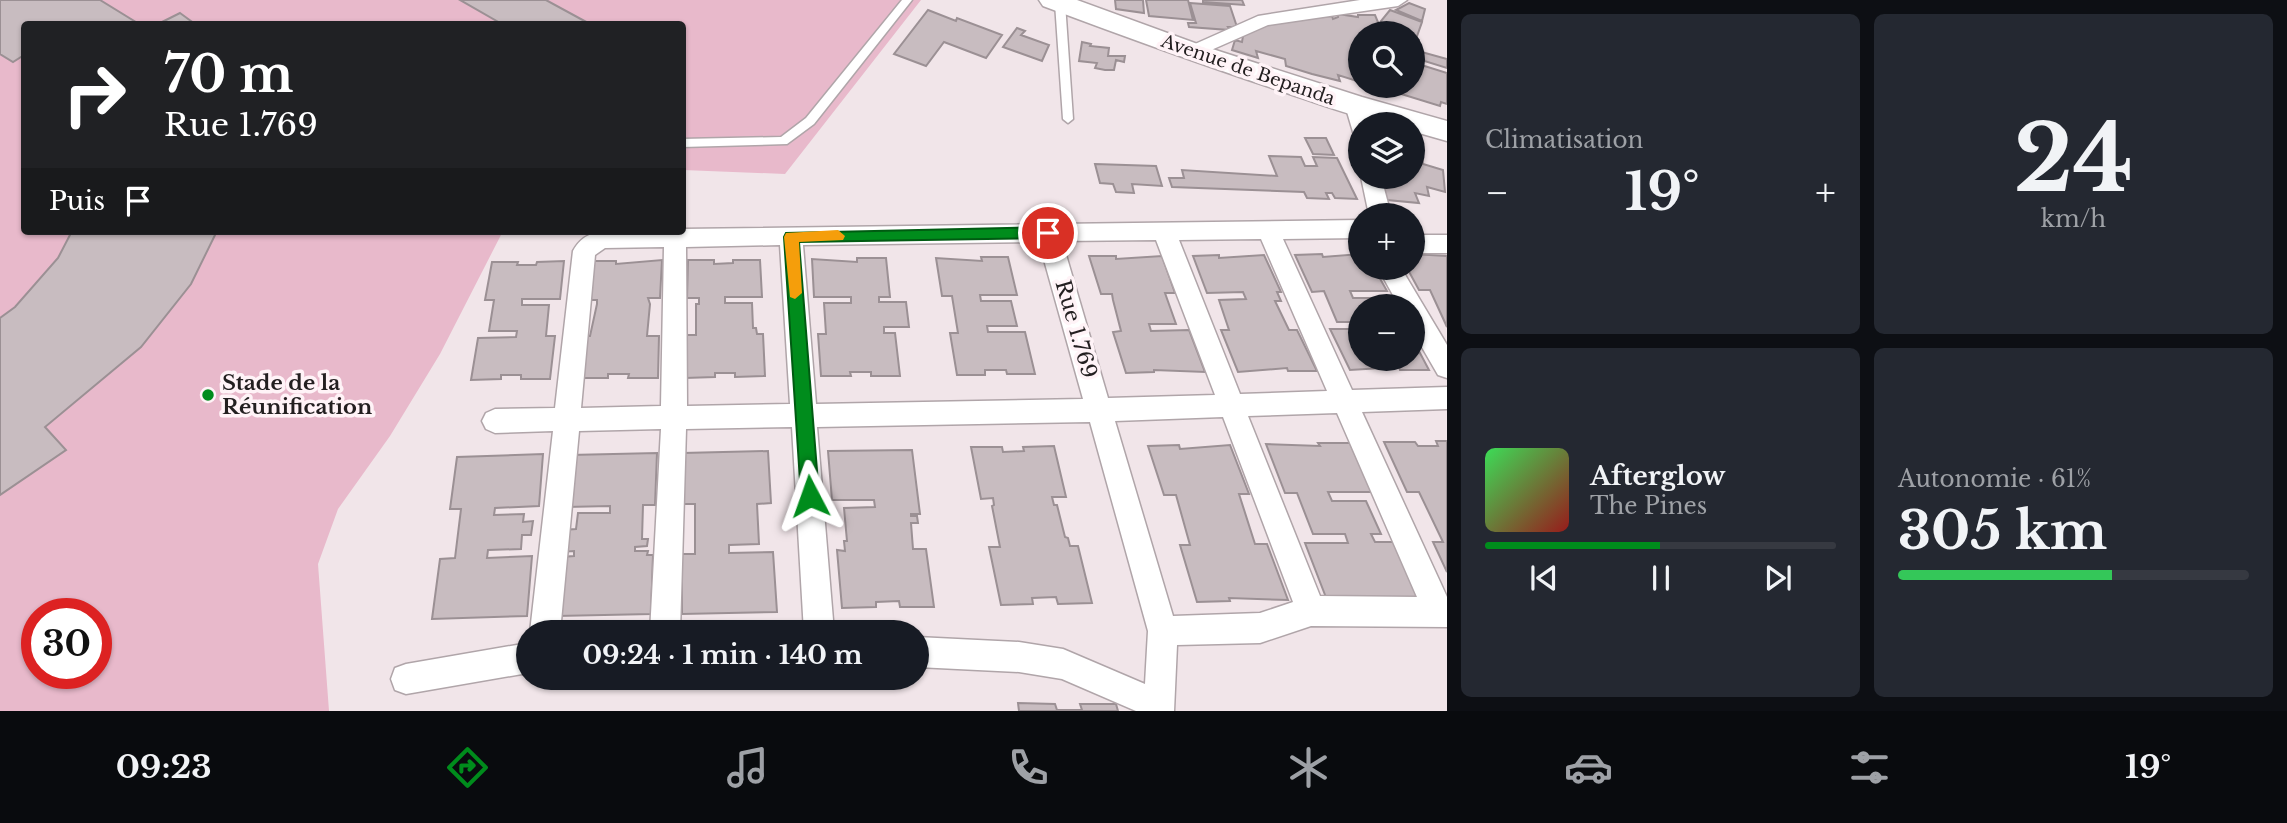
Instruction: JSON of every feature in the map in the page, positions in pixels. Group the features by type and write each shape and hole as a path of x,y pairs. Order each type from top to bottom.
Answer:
{"main road":[{"name":"Avenue de Bepanda","path":"1056,2 1348,113"},
{"name":"Avenue de Bepanda","path":"1425,127 1447,131"}],"street":[{"path":"1192,52 1264,20 1398,0"},
{"path":"546,620 584,251 587,246 600,239 1348,229"},
{"path":"1163,631 1260,628 1311,611 1443,612 1268,230"},
{"path":"1164,231 1311,611"},
{"name":"Rue 1.769","path":"1048,233 1163,631 1158,708"},
{"path":"791,237 819,620"},
{"path":"666,620 674,418 675,238"},
{"path":"1425,244 1447,244"},
{"path":"1425,329 1447,367"},
{"path":"495,421 1099,410 1447,398"},
{"path":"929,653 1019,657 1063,664 1158,708"},
{"path":"406,679 516,661"}],"lane":[{"path":"686,143 783,141 796,134 810,121 907,0"},
{"path":"1056,2 1068,119"}],"shaded area":[{"name":"Stade de la Réunification","path":"0,0 921,0 785,174 686,170 686,21 21,21 21,235 501,235 440,354 390,436 338,509 318,564 329,711 0,711"}],"building":[{"path":"0,0 100,0 134,21 21,21 21,57 13,62 0,54"},
{"path":"460,0 546,0 584,21 497,21"},
{"path":"1115,0 1143,0 1144,13 1116,9"},
{"path":"1146,0 1188,0 1193,20 1149,16"},
{"path":"1242,0 1244,5 1203,2"},
{"path":"1190,3 1230,6 1237,27 1228,27 1230,30 1189,27 1188,23 1196,23"},
{"path":"1409,3 1425,9 1422,21 1396,10"},
{"path":"928,10 1002,35 986,58 944,42 926,66 894,54"},
{"path":"1390,10 1419,21 1381,21"},
{"path":"180,13 191,21 164,21"},
{"path":"1338,14 1358,17 1375,15 1377,21 1348,21 1348,78 1338,75 1340,81 1286,66 1285,59 1256,51 1258,58 1232,50 1235,40 1242,42 1243,36 1273,21 1332,16 1333,19 1338,17"},
{"path":"1017,28 1025,31 1021,35 1049,45 1042,61 1003,47"},
{"path":"1082,42 1091,44 1090,46 1109,48 1108,56 1125,56 1124,62 1116,60 1114,70 1105,70 1095,68 1097,63 1079,61"},
{"path":"1425,53 1447,59 1447,68 1425,61"},
{"path":"1425,66 1447,73 1447,104 1441,102 1440,106 1414,98 1425,98"},
{"path":"1305,138 1326,138 1334,155 1313,154"},
{"path":"1269,156 1301,157 1305,166 1317,166 1313,157 1337,158 1348,181 1348,189 1352,189 1357,199 1335,198 1332,193 1326,193 1329,199 1307,198 1304,192 1172,187 1169,178 1184,178 1182,170 1277,176"},
{"path":"1095,164 1156,166 1162,186 1132,184 1134,193 1116,192 1113,184 1100,183"},
{"path":"1425,165 1443,170 1445,192 1427,187 1429,196 1415,193 1419,203 1387,200 1383,189 1425,189"},
{"path":"70,235 215,235 191,284 141,347 45,427 66,450 0,495 0,318 15,307 58,258"},
{"path":"1219,255 1219,258 1264,255 1281,292 1277,292 1281,301 1275,301 1289,330 1297,330 1317,371 1288,371 1287,368 1238,372 1221,330 1229,330 1219,300 1246,299 1243,292 1207,293 1193,256"},
{"path":"1295,255 1348,255 1348,280 1381,280 1387,291 1350,291 1348,322 1337,322 1324,291 1312,292"},
{"path":"1425,255 1447,256 1447,327 1430,290 1419,290 1414,280 1425,280"},
{"path":"1089,256 1116,256 1116,259 1162,256 1175,293 1165,293 1176,324 1149,324 1151,331 1189,330 1205,372 1154,370 1126,373 1113,332 1121,331 1112,294 1101,294"},
{"path":"981,257 1008,257 1017,295 980,295 981,301 1011,301 1017,326 987,326 988,332 1025,332 1035,374 1007,374 1006,370 985,370 985,375 957,375 950,333 958,333 952,296 942,296 936,258 982,261"},
{"path":"857,258 886,258 890,297 879,297 879,302 906,302 909,327 884,327 884,333 895,333 900,376 871,376 871,372 850,372 851,376 821,376 818,334 826,334 824,303 851,303 851,297 814,297 812,259 857,262"},
{"path":"662,260 660,298 648,298 650,304 647,336 659,336 658,378 628,378 629,374 608,374 608,378 578,378 582,336 590,336 597,304 597,300 586,300 589,261 616,261 616,264"},
{"path":"688,260 714,260 714,264 733,263 733,260 760,260 762,297 725,297 725,303 752,303 753,328 756,328 757,334 763,334 765,376 735,377 735,373 715,373 715,377 685,378 686,335 696,335 696,304 699,304 699,298 687,298"},
{"path":"564,261 560,299 522,299 522,305 549,305 546,336 555,336 550,379 521,379 521,375 501,375 501,379 471,380 478,338 516,337 517,331 489,331 494,300 485,300 492,262 536,265 537,262"},
{"path":"1330,329 1348,329 1348,366"},
{"path":"1436,441 1447,441 1447,572 1433,542 1443,542 1419,492 1407,492 1384,442 1415,442 1418,446 1438,446"},
{"path":"1318,443 1350,443 1372,492 1328,492 1332,501 1366,501 1381,534 1371,534 1375,542 1394,542 1419,599 1359,596 1360,599 1327,600 1305,543 1348,543 1345,534 1313,534 1297,493 1285,493 1266,444 1320,446"},
{"path":"1179,445 1180,449 1230,445 1249,494 1239,494 1255,544 1267,544 1288,600 1229,598 1230,601 1197,602 1180,545 1190,545 1176,495 1164,495 1148,446"},
{"path":"1054,446 1066,497 1052,497 1054,505 1057,505 1065,537 1068,538 1070,546 1078,546 1092,603 1058,604 1056,597 1032,598 1033,604 1001,605 989,547 1000,547 992,506 993,498 981,499 971,447 1002,447 1003,452 1024,451 1023,447"},
{"path":"912,450 920,514 911,514 917,516 918,523 911,523 913,549 926,549 934,607 900,607 899,601 876,602 876,607 842,608 837,550 845,551 844,541 847,541 844,508 875,507 874,500 832,500 828,451"},
{"path":"768,451 771,503 757,504 759,544 729,545 729,553 773,552 777,612 682,614 682,554 695,554 695,504 683,504 683,453"},
{"path":"657,453 655,505 643,505 642,539 648,539 647,546 635,547 635,551 648,551 647,555 653,555 651,614 557,616 561,557 574,556 574,551 561,552 562,530 576,529 578,513 610,513 610,506 566,507 570,455"},
{"path":"543,454 539,506 495,508 494,515 524,514 523,522 533,521 531,535 522,535 521,549 488,550 487,558 532,556 527,616 432,619 440,559 455,558 461,509 450,509 457,457"},
{"path":"1018,703 1055,704 1057,710 1082,710 1080,704 1116,704 1118,711 1019,711"}],"slow traffic":[{"path":"795,293 791,237 838,236"}],"place":[{"name":"Stade de la Réunification","path":"208,395"}],"route":[{"path":"810,496 791,237 1048,233"}]}
